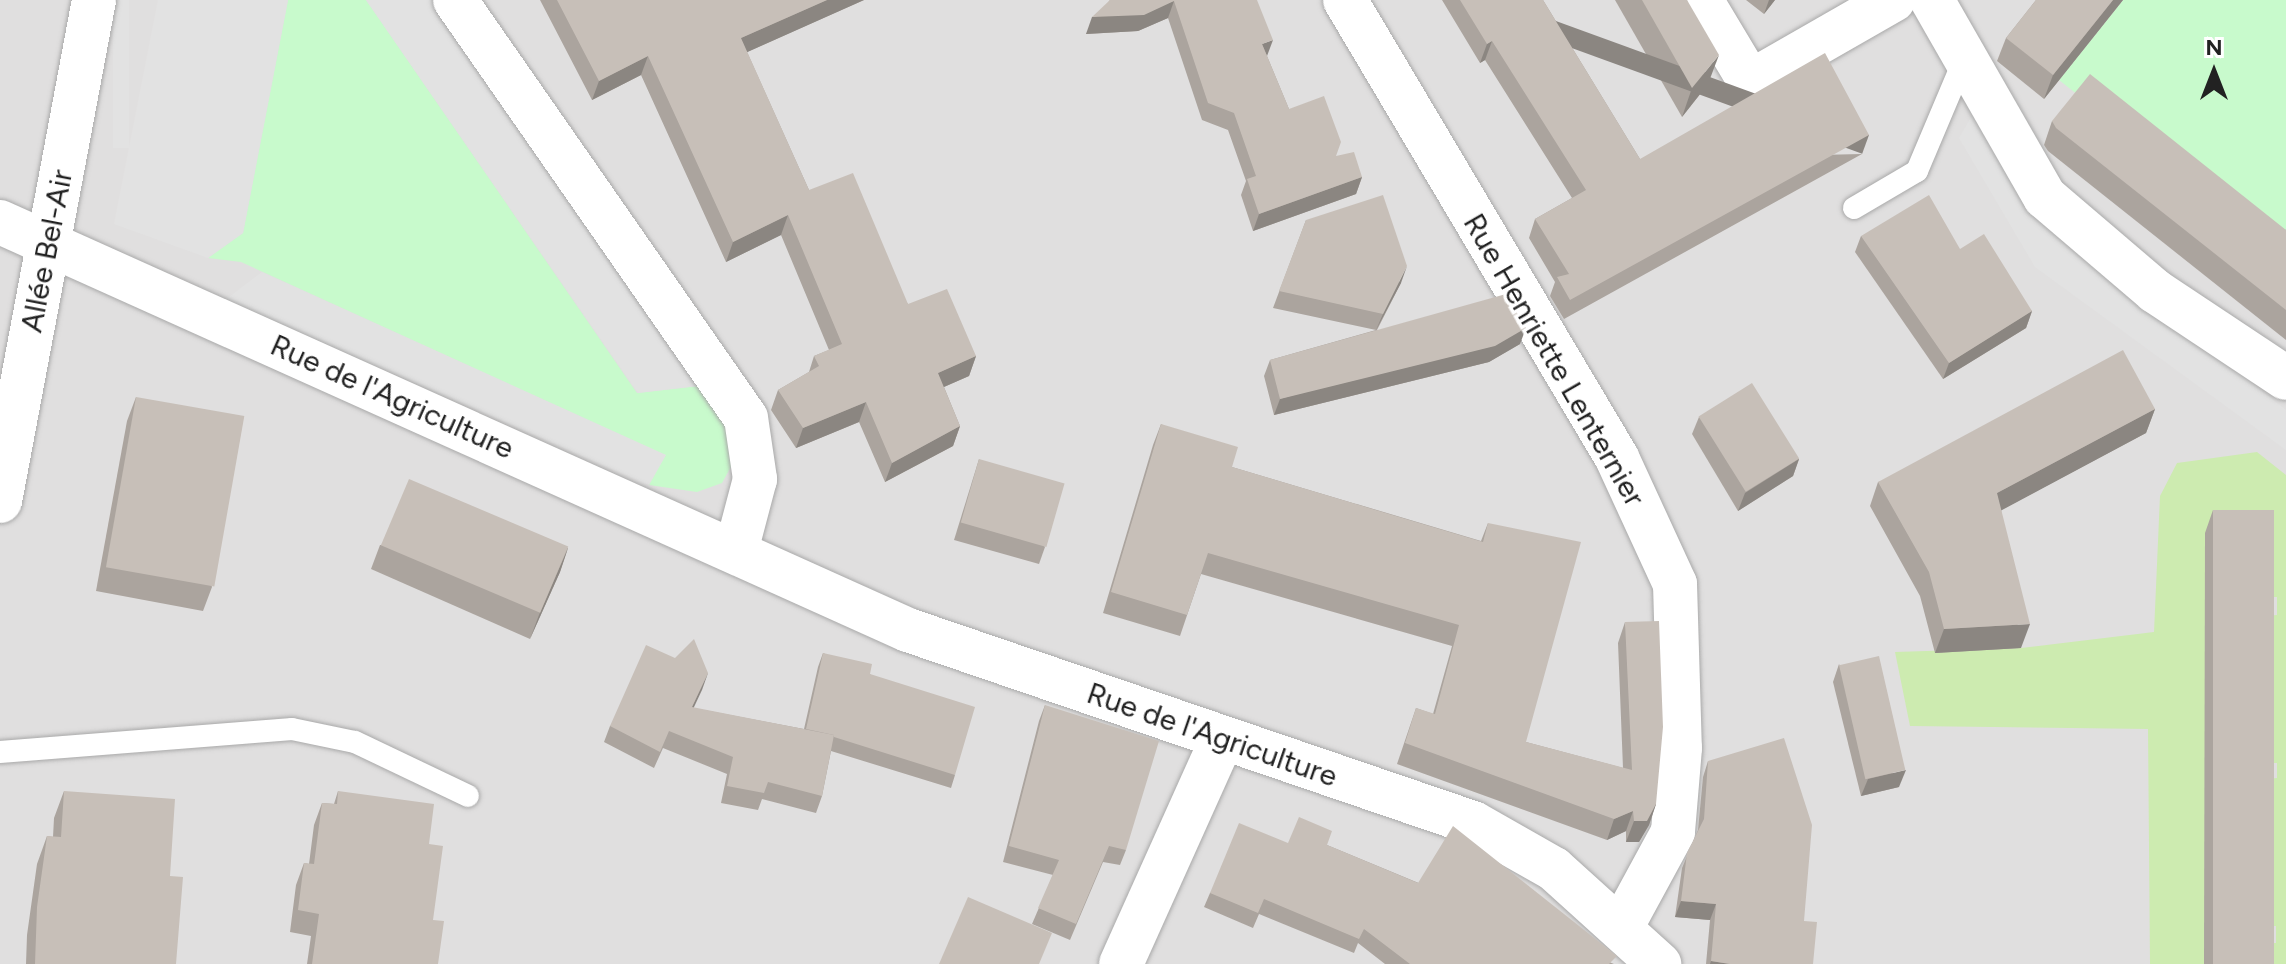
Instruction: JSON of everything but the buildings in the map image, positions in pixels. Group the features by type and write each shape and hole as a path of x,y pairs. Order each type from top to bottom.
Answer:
{"street":[{"name":"Allée Bel-Air","path":"0,501 94,0"},
{"path":"455,0 746,418 755,479 736,551"},
{"name":"Rue Henriette Lenternier","path":"1345,0 1617,458 1675,584 1680,748 1673,832 1623,924"},
{"path":"1701,0 1750,82 1893,0"},
{"path":"1932,0 2045,197 2155,291 2286,378"},
{"name":"Rue de l'Agriculture","path":"0,222 908,630 1221,741 1473,823 1520,845 1623,924 1659,964"},
{"path":"1121,964 1221,741"}],"lane":[{"path":"1854,208 1917,171 1964,60"},
{"path":"0,752 292,729 355,742 468,796"}],"shaded area":[{"path":"0,0 2286,0 2286,964 0,964"},
{"path":"113,0 129,0 129,148 113,148"},
{"path":"158,0 288,0 243,233 208,258 114,224"},
{"path":"366,0 435,0 707,385 638,393"},
{"path":"1976,109 2149,303 2286,410 2286,450 2035,267 1959,138"},
{"path":"262,272 666,455 649,485 225,300"}],"green space":[{"path":"288,0 366,0 637,393 707,385 730,423 733,463 722,483 697,492 649,485 665,455 241,262 208,258 243,233"},
{"path":"2123,0 2286,0 2286,260 2059,80"},
{"path":"2257,452 2286,475 2286,964 2265,964 2265,943 2276,943 2276,926 2265,926 2266,779 2277,778 2277,763 2266,763 2266,616 2277,615 2277,597 2266,597 2204,964 2150,964 2148,729 1910,726 1895,652 2021,648 2154,632 2160,496 2177,463"}]}
